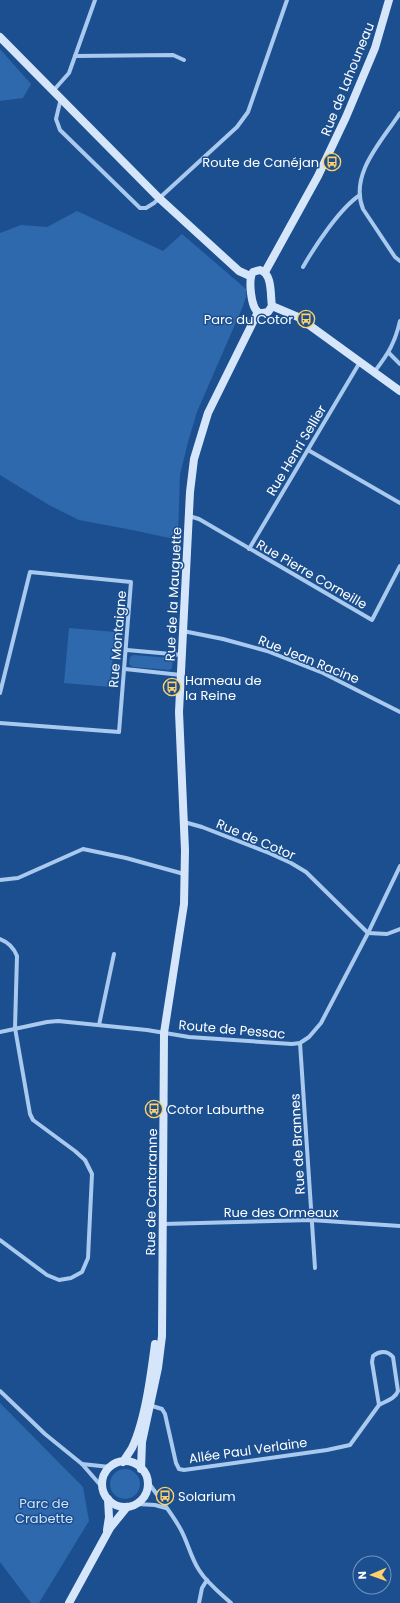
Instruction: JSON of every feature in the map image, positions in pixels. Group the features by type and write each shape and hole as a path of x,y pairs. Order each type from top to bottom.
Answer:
{"street":[{"path":"54,91 67,78 95,0"},
{"path":"61,98 56,119 60,130 140,208 146,208 237,127 248,112 287,0"},
{"name":"Rue de Lahouneau","path":"265,272 318,176 346,116 375,48 389,0"},
{"path":"0,37 159,198 239,271 250,276"},
{"path":"75,56 173,55 184,60"},
{"path":"400,113 363,170 360,179 360,195 363,209 395,257 400,261"},
{"path":"303,267 312,251 349,202 360,195"},
{"path":"260,270 265,272 269,277 272,306 268,312 261,313 258,312 253,305 250,276 255,271 260,270"},
{"path":"272,306 298,317 375,371 400,391"},
{"name":"Rue de la Mauguette","path":"164,1033 182,921 185,874 179,738 188,516 194,459 203,427 214,400 258,312"},
{"path":"375,371 389,353 398,332 400,321"},
{"path":"389,353 400,364"},
{"name":"Rue Henri Sellier","path":"250,549 360,361"},
{"path":"308,450 400,503"},
{"name":"Rue Pierre Corneille","path":"188,516 199,520 372,620 400,566"},
{"name":"Rue Montaigne","path":"0,692 30,572 132,582 119,732 0,723"},
{"name":"Rue Jean Racine","path":"183,631 223,639 267,651 323,673 400,712"},
{"path":"127,650 182,655"},
{"path":"125,669 181,675"},
{"name":"Rue de Cotor","path":"183,822 209,830 291,863 306,872 368,933"},
{"path":"0,880 14,880 83,849 126,858 185,874"},
{"name":"Route de Pessac","path":"0,1032 58,1021 189,1037 292,1044 300,1043 316,1031 321,1024 368,933 400,866"},
{"path":"368,933 387,934 400,929"},
{"path":"0,939 11,946 17,956 15,1028 30,1114 33,1120 85,1160 92,1174 88,1258 84,1269 77,1275 66,1280 54,1279 0,1240"},
{"path":"99,1025 114,954"},
{"name":"Rue de Cantaranne","path":"141,1468 142,1442 161,1304 164,1033"},
{"name":"Rue de Brannes","path":"300,1043 314,1268"},
{"name":"Rue des Ormeaux","path":"163,1224 311,1220 400,1226"},
{"name":"Allée Paul Verlaine","path":"147,1405 162,1409 165,1414 176,1463 179,1468 184,1470 346,1447 350,1445 379,1405 396,1396 398,1391 393,1357 388,1352 377,1353 373,1356 372,1362 379,1405"},
{"path":"0,1391 45,1434 82,1464 102,1487 108,1499 109,1517 105,1536"},
{"name":"Rue de Cantaranne","path":"123,1462 132,1449 147,1405"},
{"path":"82,1464 110,1467 123,1462 133,1463 141,1468 147,1477 148,1482 159,1495 180,1528 195,1562 207,1580 231,1603"},
{"path":"102,1487 103,1480 110,1467"},
{"path":"137,1504 145,1495 148,1482"},
{"path":"108,1499 117,1506 127,1507 137,1504 154,1505 166,1508"},
{"path":"69,1603 105,1536 127,1507"},
{"path":"199,1603 202,1588 207,1580"}],"green space":[{"path":"0,49 31,84 23,98 0,101"},
{"path":"77,211 163,251 182,234 246,289 246,297 243,306 197,412 188,442 180,475 178,536 174,539 79,520 49,505 0,475 0,233 21,225 47,227"},
{"path":"69,628 115,632 110,687 64,683"},
{"path":"133,655 171,658 173,660 172,668 170,670 133,667 129,664 130,657"},
{"name":"Parc de Crabette","path":"0,1403 83,1487 89,1521 39,1603 31,1603 0,1562"},
{"path":"125,1469 136,1473 140,1484 136,1495 125,1499 114,1495 110,1484 114,1473"}],"place":[{"name":"Route de Canéjan","path":"332,162"},
{"name":"Parc du Cotor","path":"306,319"},
{"name":"Hameau de la Reine","path":"172,687"},
{"name":"Cotor Laburthe","path":"154,1109"},
{"name":"Solarium","path":"165,1496"}]}
